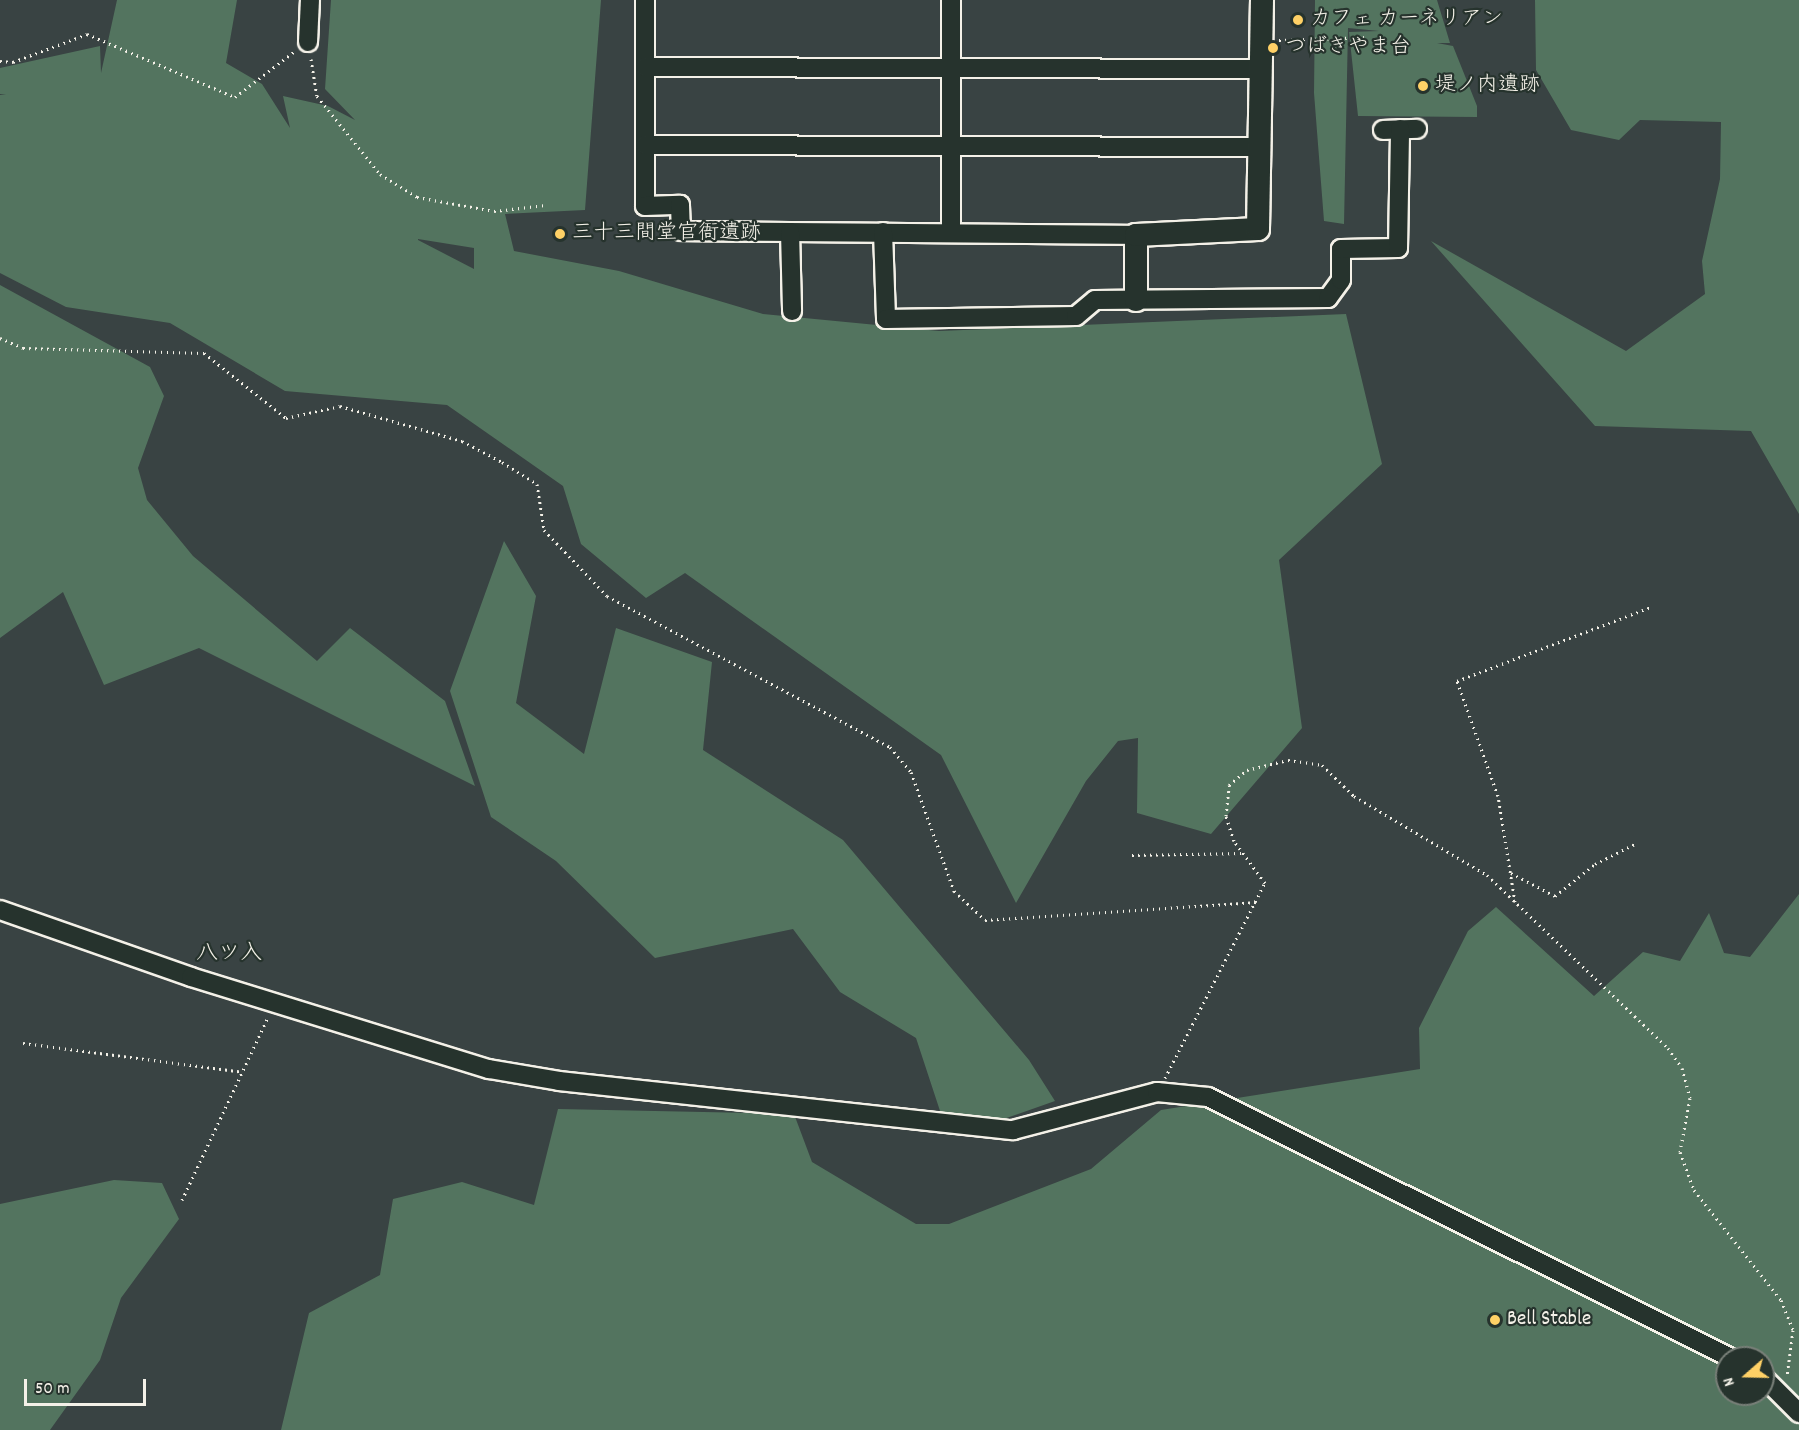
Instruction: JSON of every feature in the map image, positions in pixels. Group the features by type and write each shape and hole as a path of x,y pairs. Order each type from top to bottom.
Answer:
{"street":[{"path":"308,42 310,0"},
{"path":"645,0 645,206 680,205 681,231 1136,235 1258,229 1262,0"},
{"path":"951,0 951,232"},
{"path":"645,67 1262,69"},
{"path":"884,232 886,319 1076,316 1095,300 1328,298 1341,280 1341,249 1398,248 1400,129"},
{"path":"645,145 1261,147"},
{"path":"790,232 792,311"},
{"path":"1136,235 1136,300"},
{"path":"0,910 274,1002 489,1069 601,1087 720,1094 933,1123 1013,1130 1157,1092 1208,1097 1715,1350"},
{"path":"1775,1388 1799,1413"}],"path":[{"path":"0,61 13,62 87,34 235,97 308,42 317,96 380,174 417,197 494,211 546,206"},
{"path":"1263,40 1368,37"},
{"path":"0,338 23,348 204,353 286,418 340,406 462,441 502,462 537,484 544,530 608,596 890,747 910,772 954,891 985,920 1257,902"},
{"path":"1515,903 1498,796 1457,681 1651,607"},
{"path":"1157,1092 1257,902 1264,883 1242,852 1226,816 1229,785 1246,770 1306,759 1322,765 1354,796 1486,874 1682,1068 1690,1098 1680,1152 1694,1190 1781,1300 1793,1330 1795,1350 1782,1394"},
{"path":"1511,873 1555,897 1595,864 1637,843"},
{"path":"1132,855 1242,852"},
{"path":"182,1200 274,1002"},
{"path":"23,1043 242,1072"}],"green space":[{"path":"117,0 237,0 226,63 262,84 290,128 283,96 328,106 355,120 325,89 331,0 601,0 585,210 505,214 514,251 619,271 763,314 939,331 1346,314 1382,464 1279,560 1302,728 1211,834 1137,813 1138,738 1118,741 1086,781 1016,903 941,755 685,573 646,598 581,544 563,486 447,405 285,391 170,323 66,307 0,273 0,95 6,95 0,94 0,68 100,46 101,73","holes":["418,239 474,248 474,269"]},
{"path":"1315,0 1437,0 1450,43 1437,43 1453,46 1477,106 1477,117 1358,116 1349,32 1379,31 1348,28 1344,224 1324,221 1314,93"},
{"path":"1535,0 1799,0 1799,514 1751,431 1595,426 1431,241 1626,351 1705,294 1702,261 1720,179 1721,122 1640,120 1619,140 1571,130 1536,70"},
{"path":"0,285 150,367 164,396 138,468 147,500 193,556 317,661 350,628 445,701 475,786 199,648 104,685 63,592 0,638"},
{"path":"504,541 536,596 516,703 584,754 616,628 712,662 703,750 843,840 1029,1060 1055,1101 995,1122 942,1117 916,1038 840,992 793,929 655,958 556,861 491,817 450,691"},
{"path":"1799,894 1799,1430 281,1430 309,1313 380,1275 393,1199 462,1182 534,1205 558,1109 794,1114 812,1162 916,1224 949,1224 1091,1169 1161,1110 1420,1069 1419,1028 1468,931 1496,907 1594,996 1643,952 1680,961 1709,913 1724,953 1750,957"},
{"path":"114,1180 162,1183 179,1219 121,1298 100,1360 50,1430 0,1430 0,1204"}],"place":[{"name":"カフェ カーネリアン","path":"1298,20"},
{"name":"つばきやま台","path":"1273,48"},
{"name":"堤ノ内遺跡","path":"1423,86"},
{"name":"三十三間堂官衙遺跡","path":"560,234"},
{"name":"Bell Stable","path":"1495,1320"}],"district":[{"name":"八ツ入","path":"229,955"}]}
